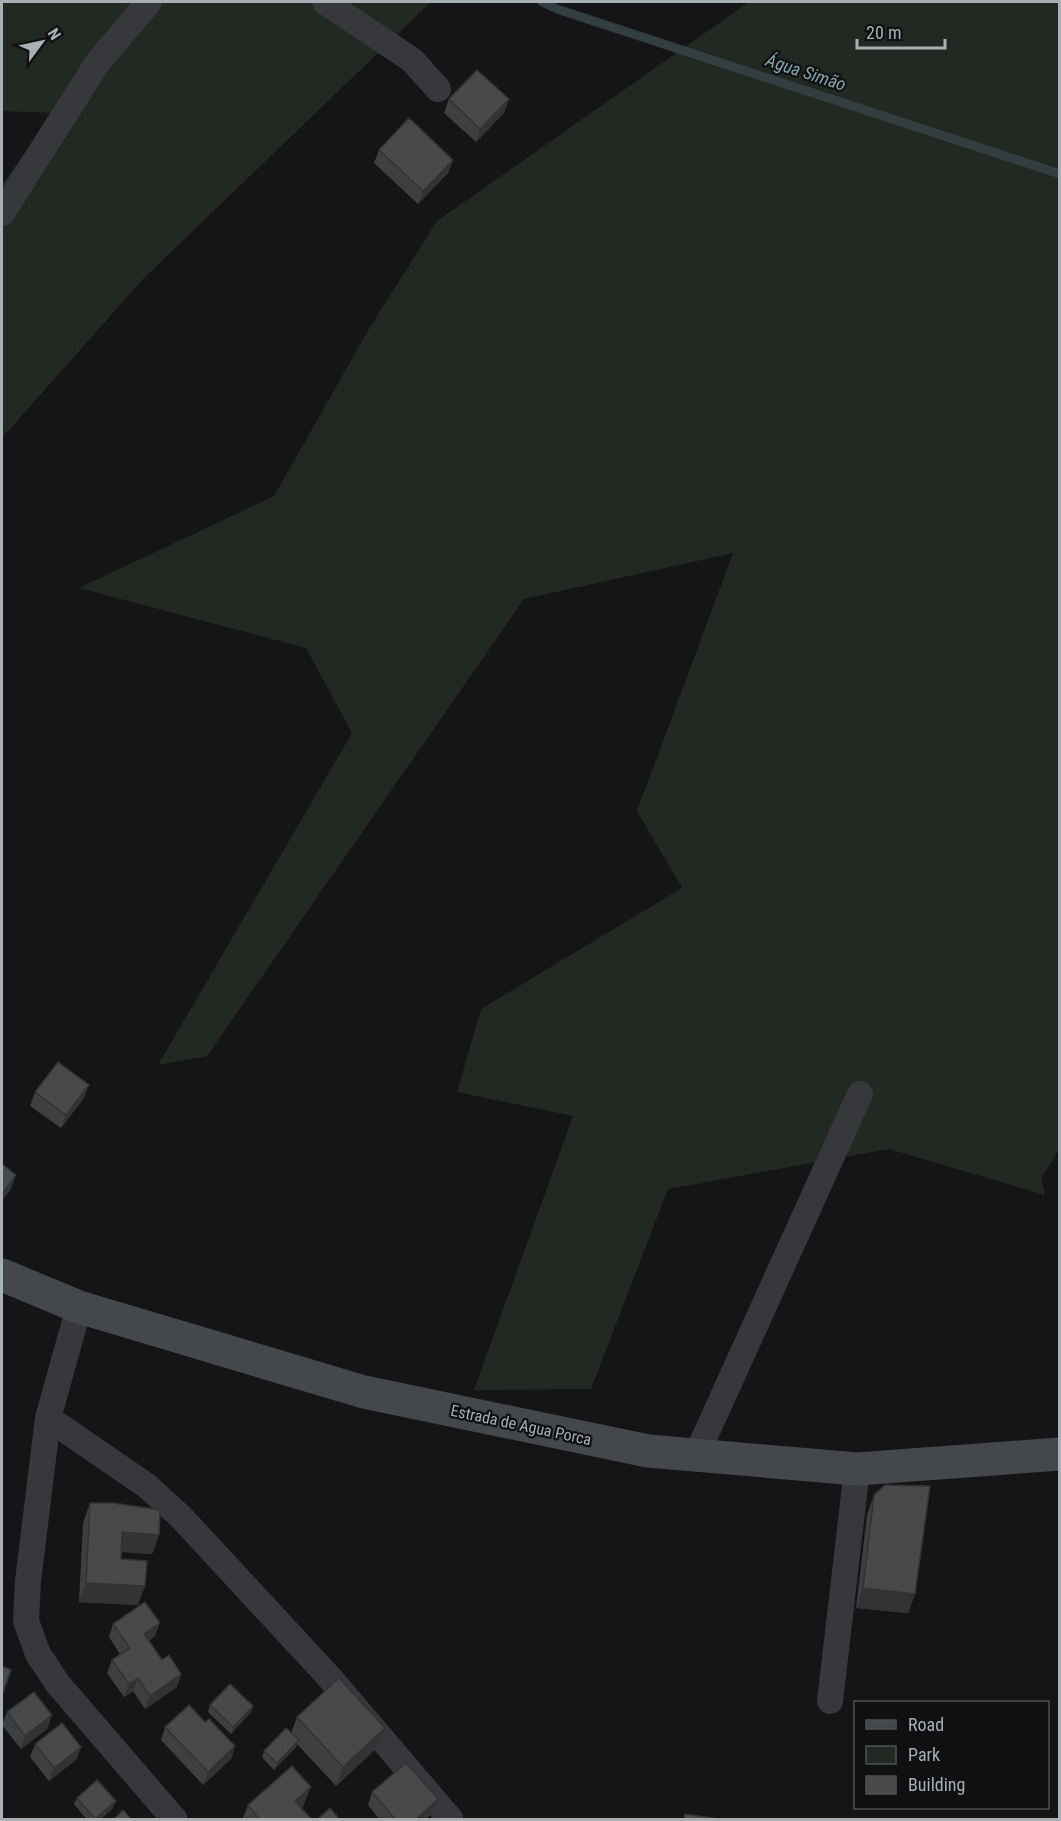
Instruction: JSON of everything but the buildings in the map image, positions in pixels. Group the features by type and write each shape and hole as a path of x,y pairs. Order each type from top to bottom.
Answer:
{"main road":[{"name":"Estrada de Agua Porca","path":"2,1275 79,1307 364,1392 648,1451 857,1469 1059,1454"}],"street":[{"path":"2,213 98,62 149,2"},
{"path":"325,2 412,60 438,89"},
{"path":"696,1456 860,1094"},
{"path":"79,1307 48,1418 28,1581 26,1621 38,1654 58,1684 175,1820"},
{"path":"48,1418 147,1486 180,1516 330,1678 451,1820"},
{"path":"830,1701 857,1469"}],"green space":[{"path":"2,2 431,2 143,279 2,438 2,185 53,113 2,111"},
{"path":"749,2 1059,2 1060,1148 1041,1178 1045,1195 889,1149 668,1189 591,1389 474,1390 573,1116 457,1092 481,1009 682,888 637,811 733,553 524,599 207,1056 158,1065 352,733 306,648 79,588 274,496 370,327 437,221"}],"waterway":[{"name":"Água Simão","path":"542,2 557,9 1060,174"}]}
